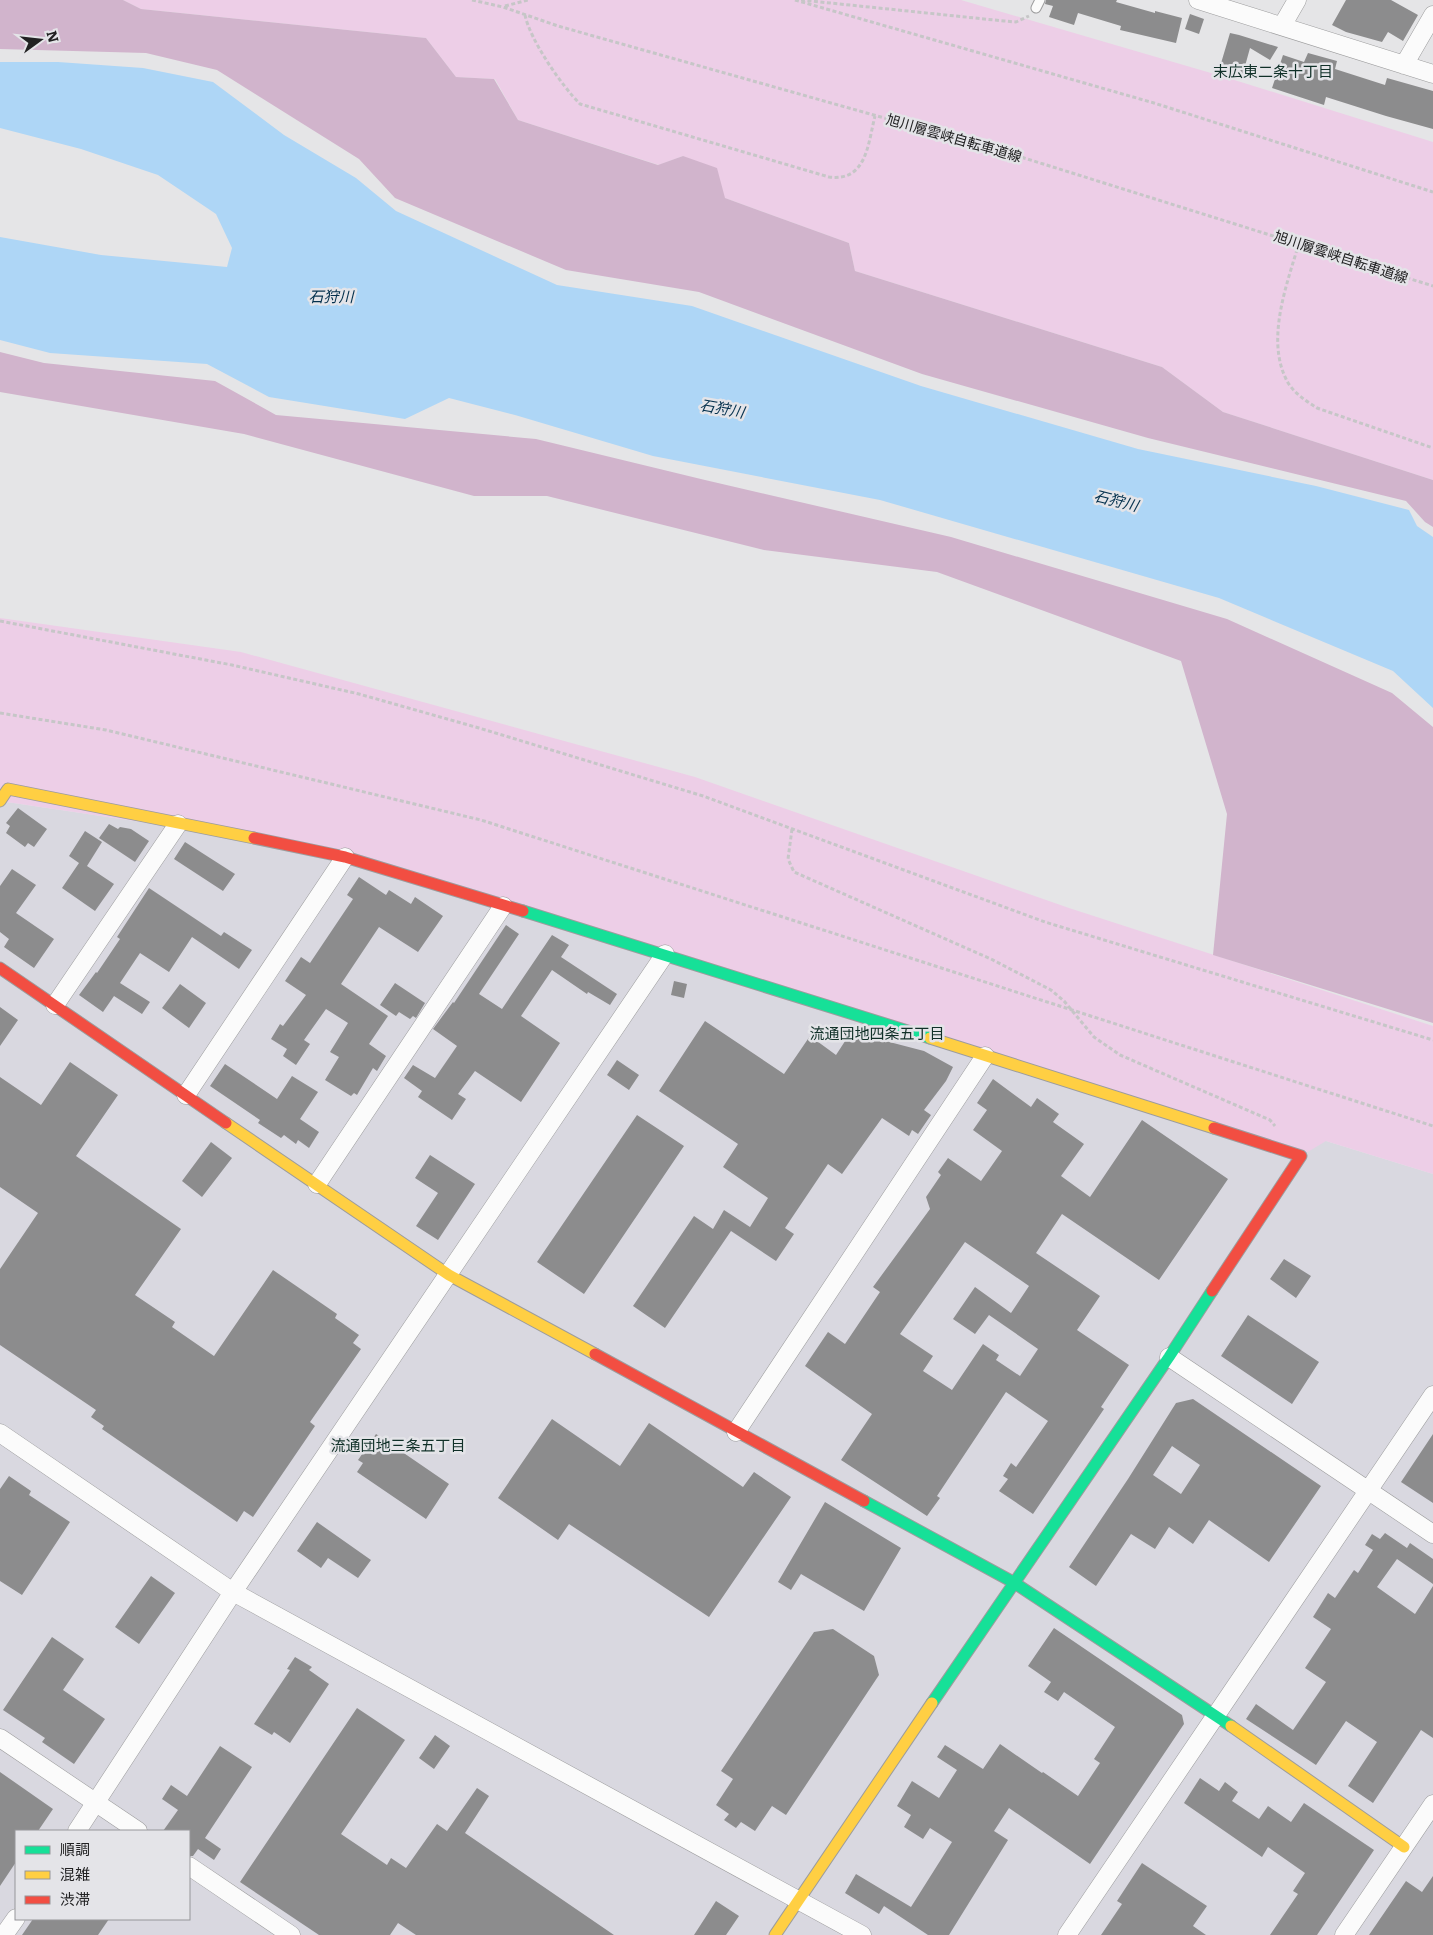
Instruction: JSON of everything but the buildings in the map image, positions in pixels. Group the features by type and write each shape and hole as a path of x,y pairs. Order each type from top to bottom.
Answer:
{"street":[{"path":"1198,0 1433,74"},
{"path":"1282,26 1297,0"},
{"path":"1404,65 1433,15"},
{"path":"0,801 8,789 345,857 665,954 1301,1156 1169,1357 1013,1582 775,1935"},
{"path":"55,1005 178,824"},
{"path":"186,1095 345,857"},
{"path":"317,1184 503,906"},
{"path":"78,1830 233,1592 665,954"},
{"path":"0,968 449,1274 1013,1582 1215,1715 1404,1847"},
{"path":"736,1432 985,1056"},
{"path":"1169,1357 1433,1534"},
{"path":"1068,1935 1433,1395"},
{"path":"0,1433 233,1592 862,1935"},
{"path":"0,1738 136,1830"},
{"path":"1344,1935 1433,1804"},
{"path":"190,1867 292,1935"},
{"path":"4,1935 15,1919"}],"path":[{"name":"旭川層雲峡自転車道線","path":"472,0 503,7 558,26 1005,152 1433,286"},
{"path":"503,7 528,0"},
{"path":"794,0 1154,103 1433,192"},
{"path":"800,0 1016,22 1029,16 1038,4"},
{"path":"525,15 527,25 552,68 571,95 580,104 820,174 838,178 846,177 857,170 863,162 875,116"},
{"path":"1299,243 1279,315 1278,350 1286,380 1301,398 1317,408 1433,448"},
{"path":"0,621 232,665 359,694 479,728 704,796 1045,922 1433,1040"},
{"path":"0,713 106,730 481,820 1433,1126"},
{"path":"792,829 788,859 794,872 991,959 1051,990 1094,1037 1120,1055 1270,1120 1280,1131 1289,1152"}],"shaded area":[{"path":"0,0 123,0 141,9 426,38 456,77 494,79 518,120 658,165 683,156 717,168 725,198 849,243 855,271 1162,367 1223,412 1433,480 1433,527 1425,522 1406,501 1148,438 922,374 699,292 566,270 395,198 359,159 217,70 146,53 0,49"},
{"path":"123,0 961,0 1228,78 1433,142 1433,480 1223,412 1162,367 855,271 849,243 725,198 683,156 659,165 518,120 495,79 456,77 426,38 141,9"},
{"path":"0,352 44,363 215,381 276,415 536,439 951,537 1227,619 1392,693 1433,727 1433,1023 1213,955 1227,814 1181,661 937,572 764,550 547,496 474,496 244,434 0,392"},
{"path":"0,618 241,652 695,777 1069,908 1433,1026 1433,1174 1326,1141 1301,1156 289,844 0,801"},
{"path":"0,801 289,844 1326,1141 1433,1174 1433,1935 0,1935"}],"water":[{"name":"石狩川","path":"0,62 58,62 143,68 213,82 284,135 356,178 396,211 557,285 692,306 921,386 1138,449 1316,486 1409,510 1417,526 1433,537 1433,708 1393,671 1219,598 880,500 653,456 515,415 449,398 405,419 269,397 207,364 50,353 0,340 0,237 101,255 227,267 232,248 216,214 158,175 81,149 0,128"}],"traffic: fast":[{"path":"523,911 930,1038"},
{"path":"932,1703 1169,1357 1212,1291"},
{"path":"864,1501 1013,1582 1231,1726"}],"traffic: slow":[{"path":"0,801 8,789 254,838"},
{"path":"930,1038 1214,1128"},
{"path":"226,1123 449,1275 595,1354"},
{"path":"775,1935 932,1703"},
{"path":"1231,1726 1404,1847"}],"traffic: jam":[{"path":"254,838 345,857 523,911"},
{"path":"0,968 226,1123"},
{"path":"1212,1291 1301,1156 1214,1128"},
{"path":"595,1354 864,1501"}],"district":[{"name":"末広東二条十丁目","path":"1273,72"},
{"name":"流通団地四条五丁目","path":"877,1034"},
{"name":"流通団地三条五丁目","path":"398,1446"}]}
